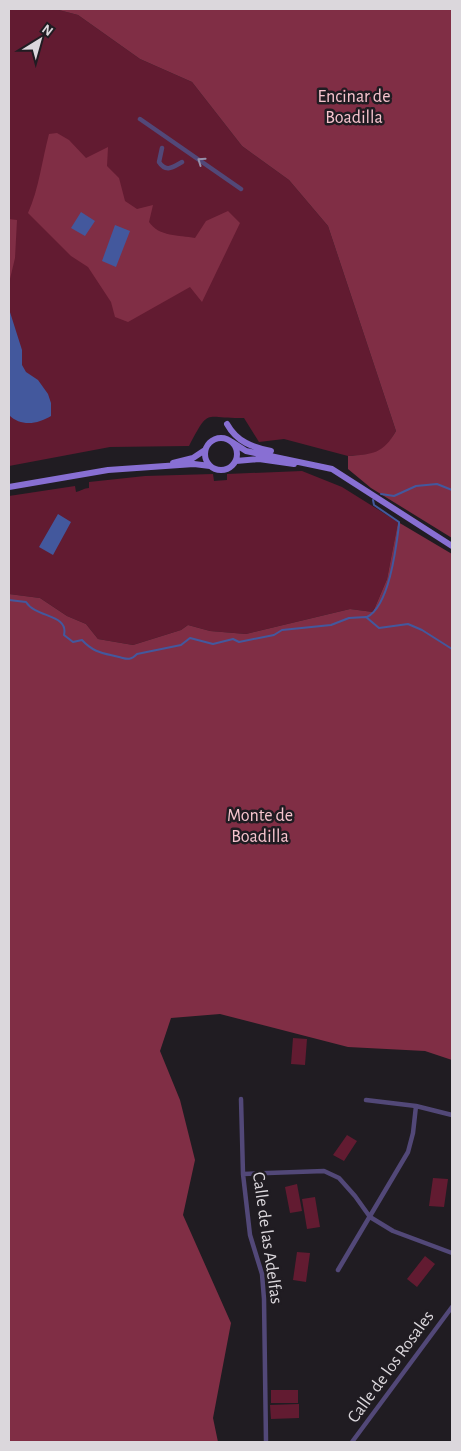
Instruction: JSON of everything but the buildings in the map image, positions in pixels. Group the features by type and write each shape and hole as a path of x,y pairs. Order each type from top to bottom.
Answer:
{"main road":[{"path":"227,424 239,440 245,444 323,466 342,476 452,546"},
{"path":"140,468 176,463 194,458 205,450 210,442 217,438 232,442 246,451 323,466"},
{"path":"232,442 237,453 236,462"},
{"path":"205,450 205,459 210,466"},
{"path":"9,487 108,470 194,464 225,470 236,462 260,459 310,466 342,476"}],"street":[{"path":"140,119 241,189"},
{"path":"162,148 159,162 165,168 169,169 182,162"},
{"name":"Calle de las Adelfas","path":"241,1099 243,1174 250,1235 262,1274 264,1300 266,1442"},
{"path":"366,1100 416,1106 452,1114"},
{"path":"338,1270 408,1152 416,1106"},
{"path":"243,1174 324,1171 339,1178 370,1217 393,1231 452,1253"},
{"name":"Calle de los Rosales","path":"352,1442 452,1307"}],"shaded area":[{"path":"9,9 55,9 78,15 140,59 192,82 242,146 289,180 328,226 396,431 387,446 374,454 348,456 284,439 259,442 244,418 209,417 201,425 189,446 110,447 9,466"},
{"path":"302,471 342,487 398,522 387,579 373,612 350,609 246,634 210,631 188,625 181,630 133,645 98,639 86,624 67,616 40,598 9,594 9,496 75,486 76,492 89,488 89,482 145,476 213,474 214,481 227,480 227,474"},
{"path":"293,1038 307,1039 305,1065 291,1064"},
{"path":"347,1135 357,1141 344,1161 333,1155"},
{"path":"433,1178 448,1179 444,1207 429,1206"},
{"path":"297,1184 302,1211 290,1213 285,1187"},
{"path":"315,1197 320,1227 307,1229 302,1199"},
{"path":"297,1252 310,1253 306,1282 293,1280"},
{"path":"425,1256 435,1264 417,1287 407,1279"},
{"path":"271,1390 298,1390 298,1403 271,1403"},
{"path":"299,1404 299,1418 271,1419 270,1405"}],"green space":[{"name":"Encinar de Boadilla","path":"55,9 452,9 452,538 371,488 348,469 348,456 371,453 382,448 396,431 328,226 289,180 242,146 192,82 140,59 78,15"},
{"path":"57,133 69,140 86,158 108,147 107,166 119,178 125,201 137,209 153,205 149,222 153,227 164,233 195,238 206,221 228,211 240,223 202,302 190,287 128,322 115,317 111,302 88,267 71,256 28,213 38,184 49,134"},
{"path":"9,219 17,220 15,258 9,283"},
{"name":"Monte de Boadilla","path":"398,522 452,554 452,1060 425,1051 348,1047 220,1014 171,1018 160,1051 180,1100 195,1160 183,1215 231,1323 213,1418 218,1442 9,1442 9,594 40,598 67,616 86,624 98,639 133,645 181,630 188,625 210,631 246,634 350,609 373,612 387,579"}],"water":[{"path":"81,212 95,221 85,236 71,228"},
{"path":"115,225 130,231 116,267 102,261"},
{"path":"9,309 22,350 22,365 26,372 38,380 48,394 51,403 51,416 41,421 24,423 9,415"},
{"path":"58,514 71,522 53,555 39,547"}],"waterway":[{"path":"381,494 394,496 416,486 437,484 452,490"},
{"path":"367,617 375,611 386,589 399,525 399,522 374,505 373,500"},
{"path":"9,600 26,602 37,611 62,623 64,635 73,642 82,640 99,652 126,659 130,659 137,654 181,645 190,638 213,644 233,639 239,642 274,635 282,630 331,625 349,618 366,617 379,628 408,624 422,630 452,649"}]}
